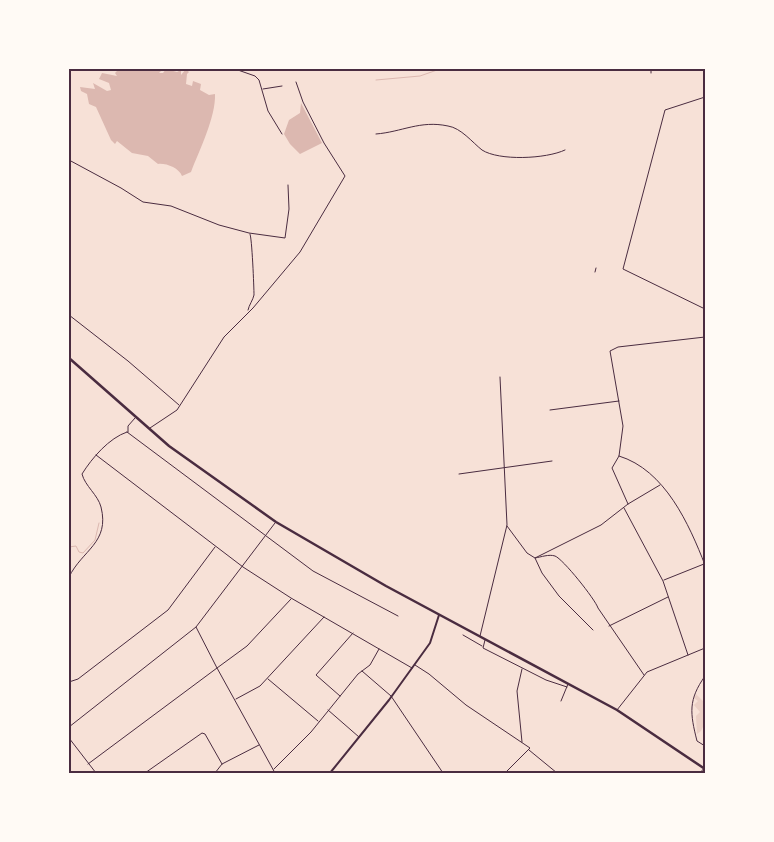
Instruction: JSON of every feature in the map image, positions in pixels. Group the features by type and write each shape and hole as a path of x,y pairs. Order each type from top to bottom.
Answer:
{"main road":[{"path":"69,358 149,428 214,480 276,522 344,563 480,636 567,686 617,710 705,768"}],"street":[{"path":"235,69 255,76 263,89 268,110 282,134"},
{"path":"651,73 652,69"},
{"path":"149,428 177,410 224,337 300,252 346,176 320,134 303,102 296,82"},
{"path":"263,89 282,86"},
{"path":"705,97 665,110 623,269 705,310"},
{"path":"376,134 428,123 455,128 481,149 501,157 545,155 565,150"},
{"path":"69,160 143,202 171,206 219,225 250,233 285,238 289,209 288,185"},
{"path":"248,311 254,296 252,239 250,233"},
{"path":"595,272 596,268"},
{"path":"69,315 128,361 180,406"},
{"path":"628,504 612,468 619,456 623,426 610,351 618,347 705,337"},
{"path":"480,636 507,525 500,378"},
{"path":"550,410 619,400"},
{"path":"127,432 128,426 136,417"},
{"path":"69,577 74,567 98,542 102,532 102,507 82,476 96,455 118,435 127,432"},
{"path":"127,432 266,537 313,570 398,616"},
{"path":"96,455 243,567 291,598 429,674 466,706 530,748 529,750 557,773"},
{"path":"619,456 636,462 667,491 690,529 705,564 663,581"},
{"path":"459,474 552,462"},
{"path":"535,558 577,539 601,525 628,504 660,485"},
{"path":"624,508 663,581 688,655"},
{"path":"69,727 196,628 276,522"},
{"path":"507,525 527,553 535,558 542,574 559,596 593,630"},
{"path":"69,682 78,679 168,610 215,546"},
{"path":"535,558 553,555 563,560 573,576 595,599 609,626 644,675"},
{"path":"609,626 668,597"},
{"path":"88,764 246,646 291,598"},
{"path":"330,773 414,667 430,643 439,615"},
{"path":"236,699 260,686 324,616"},
{"path":"196,628 275,773"},
{"path":"340,696 316,675 354,632"},
{"path":"464,635 522,669 546,680 567,686 561,701"},
{"path":"483,646 485,639"},
{"path":"273,769 362,671 370,666 379,648"},
{"path":"617,710 644,675 655,668 705,648"},
{"path":"522,669 517,691 522,742"},
{"path":"362,671 391,696 443,773"},
{"path":"705,676 694,694 691,708 697,741 705,746"},
{"path":"268,678 318,721"},
{"path":"327,710 359,738"},
{"path":"145,773 202,733 205,734 222,764"},
{"path":"69,738 96,773"},
{"path":"215,773 222,764 260,744"},
{"path":"506,773 529,750"},
{"path":"700,773 705,768"}],"shaded area":[{"path":"114,69 163,69 159,73 163,73 166,69 177,72 181,70 181,75 186,69 189,72 186,84 192,86 193,81 201,84 200,90 209,95 215,94 215,103 210,123 191,172 182,176 172,167 158,164 148,156 132,153 117,141 115,144 111,140 96,107 89,104 87,94 81,91 80,87 95,89 93,83 107,91 111,90 109,83 99,79 102,73 117,76 115,73 117,71"},
{"path":"301,103 322,143 300,154 290,144 284,134 289,120 300,113"},
{"path":"696,694 705,703 705,723 697,734 696,716 700,712 694,705 698,701 694,698"}],"waterway":[{"path":"376,80 420,76 440,69"},
{"path":"69,547 76,546 79,552 83,553 95,540 99,523"}]}
